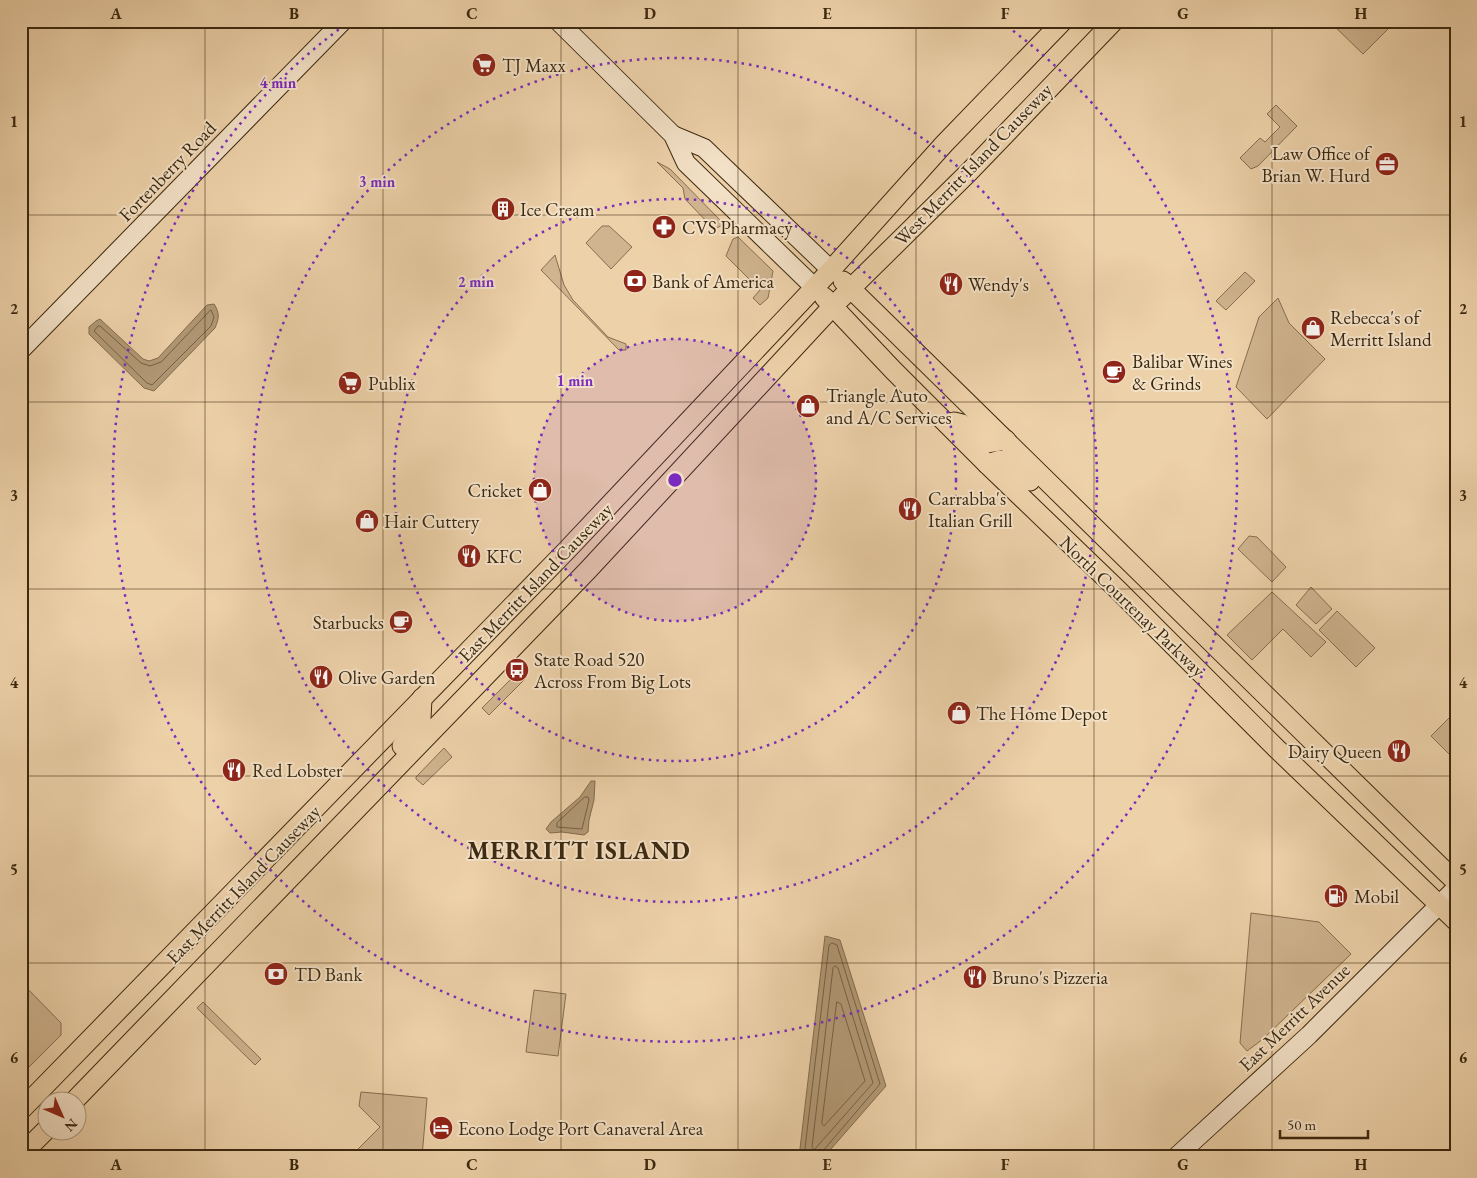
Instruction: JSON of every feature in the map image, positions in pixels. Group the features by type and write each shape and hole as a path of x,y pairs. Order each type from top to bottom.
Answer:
{"main road":[{"name":"West Merritt Island Causeway","path":"814,287 944,144 1063,21"},
{"name":"West Merritt Island Causeway","path":"832,307 968,172 1114,21"},
{"name":"North Courtenay Parkway","path":"831,270 1456,882"},
{"name":"North Courtenay Parkway","path":"814,287 987,464 1118,590 1277,749 1456,921"},
{"name":"East Merritt Island Causeway","path":"21,1110 567,550 814,287"},
{"name":"East Merritt Island Causeway","path":"85,1090 530,631 685,467 832,307"},
{"path":"941,418 962,424 988,443 1006,440"},
{"path":"987,464 1000,460 1013,464 1033,484 1054,488"},
{"path":"530,631 559,585 567,550"},
{"path":"1118,590 1148,601 1158,602 1166,598"},
{"path":"1146,618 1159,614 1203,634"},
{"path":"391,773 401,747 413,734 421,719 422,698"},
{"path":"1250,721 1281,735 1304,733"},
{"path":"1277,749 1303,750 1333,761"},
{"path":"21,1155 38,1138"}],"street":[{"name":"Fortenberry Road","path":"21,350 343,21"},
{"path":"558,21 673,135 686,163 814,287"},
{"path":"673,135 704,148 831,270"},
{"name":"East Merritt Avenue","path":"1176,1157 1309,1035 1456,888"}],"shaded area":[{"path":"1329,21 1396,21 1363,54"},
{"path":"1276,105 1297,126 1258,166 1251,169 1240,158 1260,138 1265,142 1280,127 1267,114"},
{"path":"657,162 670,169 722,222 722,225 717,228 711,226 685,199 683,188"},
{"path":"602,226 609,226 632,247 611,269 586,243"},
{"path":"738,237 773,271 768,298 760,305 753,298 760,290 726,256 733,239"},
{"path":"555,255 564,285 573,300 608,337 626,344 626,350 619,350 541,270"},
{"path":"1245,272 1255,281 1226,310 1216,301"},
{"path":"1278,298 1289,323 1325,359 1267,419 1236,387 1259,317"},
{"path":"1249,536 1257,537 1286,567 1272,582 1238,549"},
{"path":"1311,587 1332,609 1316,624 1296,605"},
{"path":"1272,592 1326,642 1311,657 1283,629 1252,660 1227,635"},
{"path":"1337,611 1375,648 1356,667 1319,630"},
{"path":"520,670 527,677 489,715 482,708"},
{"path":"1456,711 1456,761 1431,736"},
{"path":"444,748 452,757 423,785 416,777"},
{"path":"1251,913 1319,922 1351,954 1263,1039 1247,1051 1240,1043"},
{"path":"21,982 61,1023 61,1035 21,1075"},
{"path":"534,990 566,994 558,1056 526,1052"},
{"path":"203,1002 261,1059 255,1065 197,1008"},
{"path":"361,1092 427,1098 422,1157 350,1157 380,1127 359,1106"}],"water":[{"path":"214,304 218,316 215,328 154,391 144,388 89,334 89,327 100,319 143,359 149,361 158,358 207,305"},
{"path":"591,781 595,781 594,800 588,832 584,835 562,832 550,833 546,829 551,822 580,797"},
{"path":"825,936 840,940 886,1086 824,1157 799,1157"}],"place":[{"name":"TJ Maxx","path":"484,65"},
{"name":"Law Office of Brian W. Hurd","path":"1387,164"},
{"name":"Ice Cream","path":"503,209"},
{"name":"CVS Pharmacy","path":"664,227"},
{"name":"Bank of America","path":"635,281"},
{"name":"Wendy's","path":"951,284"},
{"name":"Rebecca's of Merritt Island","path":"1313,328"},
{"name":"Balibar Wines & Grinds","path":"1114,372"},
{"name":"Publix","path":"350,383"},
{"name":"Triangle Auto and A/C Services","path":"808,406"},
{"name":"Cricket","path":"540,490"},
{"name":"Carrabba's Italian Grill","path":"910,509"},
{"name":"Hair Cuttery","path":"367,521"},
{"name":"KFC","path":"469,556"},
{"name":"Starbucks","path":"401,622"},
{"name":"State Road 520 Across From Big Lots","path":"517,670"},
{"name":"Olive Garden","path":"321,677"},
{"name":"The Home Depot","path":"959,713"},
{"name":"Dairy Queen","path":"1399,751"},
{"name":"Red Lobster","path":"234,770"},
{"name":"Mobil","path":"1336,896"},
{"name":"TD Bank","path":"276,974"},
{"name":"Bruno's Pizzeria","path":"975,977"},
{"name":"Econo Lodge Port Canaveral Area","path":"441,1128"}],"district":[{"name":"MERRITT ISLAND","path":"579,851"}]}
